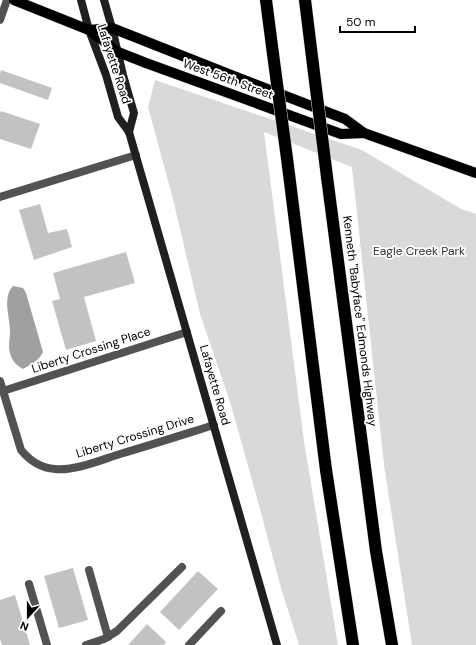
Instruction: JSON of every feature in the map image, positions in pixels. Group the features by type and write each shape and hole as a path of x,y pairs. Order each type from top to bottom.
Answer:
{"highway":[{"path":"266,0 326,470 354,645"},
{"name":"Kenneth \"Babyface\" Edmonds Highway","path":"305,0 375,543 392,645"}],"main road":[{"name":"West 56th Street","path":"14,0 89,30 118,52 341,134 364,133"},
{"name":"Lafayette Road","path":"81,0 89,30 106,75 118,117 129,132 136,155 277,645"},
{"name":"Lafayette Road","path":"104,0 134,113 129,132"},
{"name":"West 56th Street","path":"89,30 112,28 345,119 364,133 476,173"}],"street":[{"path":"0,20 7,0"},
{"path":"0,197 136,155"},
{"name":"Liberty Crossing Place","path":"3,391 187,332"},
{"name":"Liberty Crossing Drive","path":"0,381 21,450 36,464 46,468 56,470 84,465 214,425"},
{"path":"91,644 108,637 117,631 182,567"},
{"path":"89,570 108,637"},
{"path":"29,584 47,645"},
{"path":"189,645 221,611"}],"green space":[{"name":"Eagle Creek Park","path":"155,80 362,150 461,209 476,214 476,645 412,645 384,465 352,167 264,132 304,441 338,645 299,645 281,588 231,405 200,314 173,199 148,107"}],"shaded area":[{"path":"13,286 23,288 26,293 43,352 37,360 23,369 13,361 9,350 10,331 7,301"}],"building":[{"path":"1,70 52,88 48,100 0,83"},
{"path":"1,111 40,124 31,149 0,139"},
{"path":"40,204 48,233 67,229 72,247 34,260 19,210"},
{"path":"126,252 135,283 84,297 96,341 66,350 52,301 60,299 53,273"},
{"path":"73,568 88,620 59,628 44,576"},
{"path":"198,571 218,589 179,630 160,612"},
{"path":"15,595 30,645 2,645 0,639 0,600"},
{"path":"147,624 166,642 164,645 128,645"}]}
